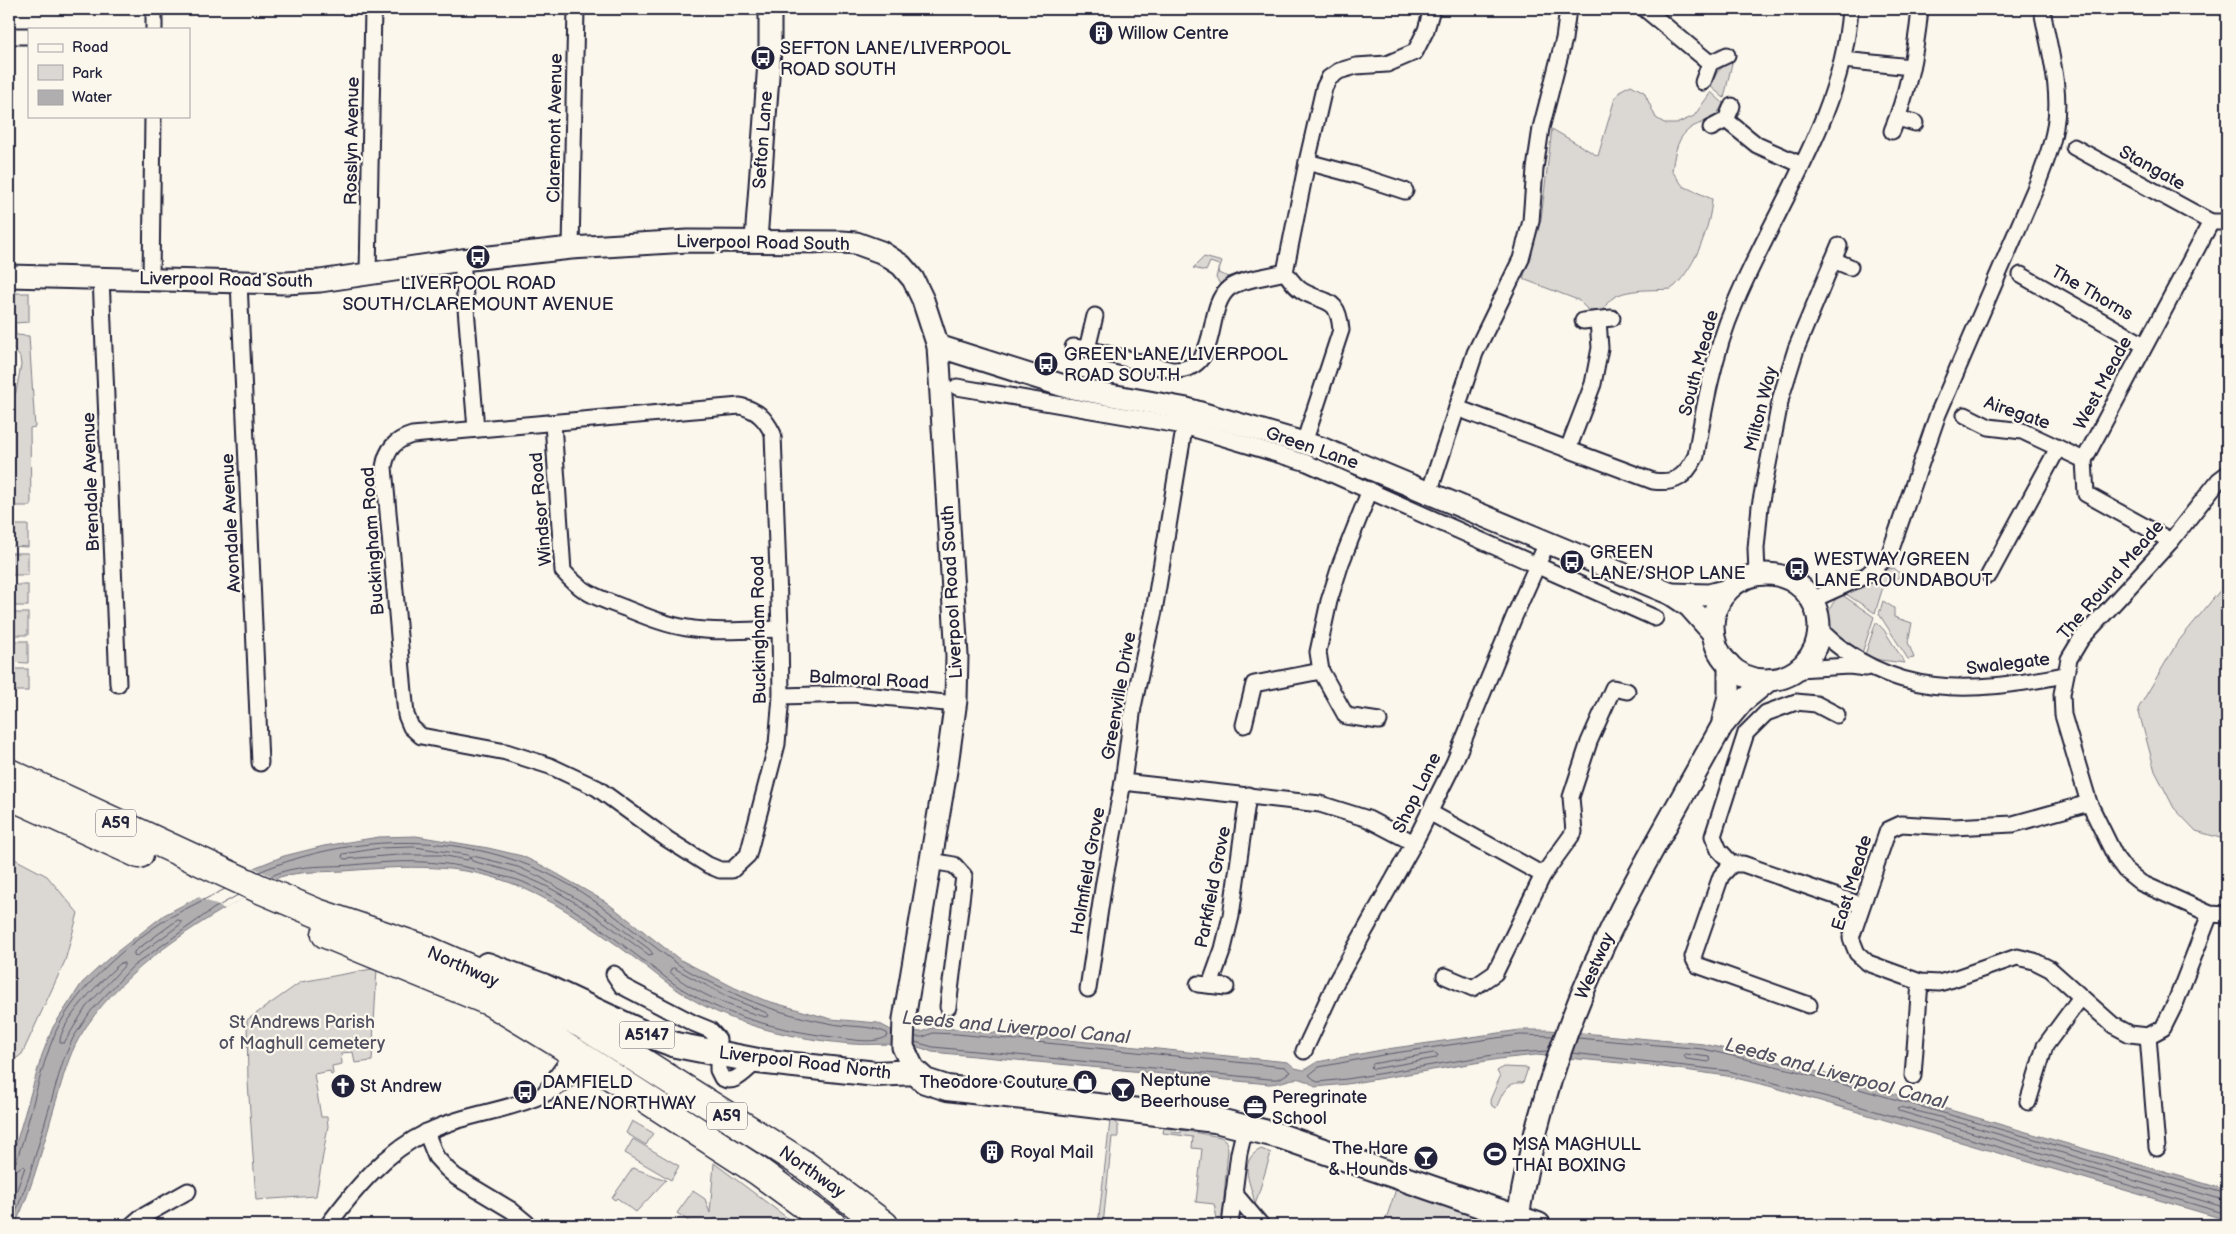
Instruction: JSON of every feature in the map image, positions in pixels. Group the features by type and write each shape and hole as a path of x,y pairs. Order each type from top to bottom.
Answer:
{"highway":[{"name":"Northway","path":"9,773 212,877 588,1044 803,1164 884,1225"},
{"name":"Northway","path":"9,796 212,877"},
{"name":"Northway","path":"251,895 318,913 427,950 540,1003 588,1044 832,1225"}],"main road":[{"name":"Sefton Lane","path":"756,240 770,49 770,9"},
{"name":"Liverpool Road South","path":"9,276 273,283 320,281 462,260 571,248 756,240 848,242 866,246 891,257 901,265 913,279 929,315 938,346 957,656 956,704 904,1019 902,1047 914,1072"},
{"name":"Green Lane","path":"938,346 1067,387 1186,418 1321,448 1671,594 1689,606 1713,633"},
{"path":"1757,574 1784,577 1797,583 1812,600 1818,614 1820,630 1815,649 1807,661 1798,669 1782,678 1769,680 1747,676 1729,664 1717,648 1713,633 1716,609 1728,590 1741,580 1757,574"},
{"name":"Green Lane","path":"1671,594 1709,595 1728,590"},
{"name":"Westway","path":"1722,726 1729,696 1729,664"},
{"name":"Westway","path":"1524,1223 1525,1172 1552,1077 1577,1007 1621,910 1722,726 1743,701 1769,680"},
{"name":"Liverpool Road North","path":"427,950 480,963 543,986 667,1042 698,1050 758,1061 876,1074 914,1072 925,1082 947,1088 1210,1119 1280,1136 1524,1223"}],"street":[{"path":"154,9 154,28"},
{"name":"Rosslyn Avenue","path":"368,274 373,9"},
{"name":"Claremont Avenue","path":"571,248 576,9"},
{"path":"1285,272 1306,162 1324,88 1329,78 1338,71 1356,66 1387,64 1415,52 1426,30 1432,9"},
{"path":"1429,493 1474,353 1521,259 1531,221 1535,169 1542,128 1564,39 1568,9"},
{"path":"1645,9 1710,63"},
{"name":"South Meade","path":"1457,408 1653,481 1667,482 1678,479 1689,470 1696,456 1724,328 1829,108 1843,60 1850,9"},
{"path":"1915,123 1895,125 1917,40 1920,9"},
{"path":"1812,600 1867,575 1889,555 1938,414 2038,182 2051,147 2056,126 2057,103 2042,9"},
{"path":"9,36 28,36"},
{"path":"1703,82 1710,63 1727,55"},
{"path":"1843,60 1911,67"},
{"path":"1711,128 1726,120 1732,106"},
{"path":"151,279 153,118"},
{"path":"1726,120 1757,145 1802,165"},
{"name":"Stangate","path":"2074,147 2211,222"},
{"path":"1306,162 1356,175 1405,191"},
{"path":"2211,222 2227,222"},
{"name":"West Meade","path":"2084,460 2211,222"},
{"name":"Milton Way","path":"1757,574 1756,548 1760,506 1781,396 1796,349 1840,246"},
{"path":"462,260 476,429"},
{"path":"1833,260 1850,268"},
{"path":"1095,316 1080,348 1172,370 1189,368 1200,360 1205,352 1222,299 1230,288 1285,272"},
{"path":"1285,272 1299,289 1324,299 1334,306 1340,315 1341,330 1338,341 1304,443"},
{"name":"The Thorns","path":"2021,274 2144,345"},
{"name":"Brendale Avenue","path":"101,277 118,684"},
{"name":"Avondale Avenue","path":"239,282 260,763"},
{"path":"1568,449 1593,384 1605,320 1582,321"},
{"path":"957,387 1186,418 1307,463 1655,618"},
{"name":"Buckingham Road","path":"740,406 752,409 768,424 772,434 781,696 777,744 748,855 732,870 720,870 708,865 597,788 550,766 506,752 421,736 411,726 406,715 384,467 386,455 393,444 401,438 412,435 553,423 740,406"},
{"name":"Airegate","path":"1966,414 1989,427 2022,430 2084,460"},
{"name":"Greenville Drive","path":"1186,418 1154,610 1133,707 1122,782 1320,804 1368,819 1414,842"},
{"name":"Windsor Road","path":"553,423 563,571 574,584 587,594 655,620 686,628 721,631 780,629"},
{"path":"1989,575 2058,448"},
{"path":"2084,460 2086,494 2171,540"},
{"name":"The Round Meade","path":"2227,474 2219,480 2171,540 2082,640 2068,659 2062,694 2063,715 2089,803 2106,842 2125,870 2141,883 2210,914 2227,915"},
{"path":"1370,490 1341,563 1329,600 1318,652 1321,671 1346,716 1379,722"},
{"name":"Shop Lane","path":"1304,1051 1336,982 1414,842 1454,763 1547,543"},
{"name":"Swalegate","path":"1820,630 1834,644 1870,668"},
{"name":"Swalegate","path":"1798,669 1849,666 1870,668 1908,680 1956,689 1986,688 2064,675"},
{"path":"1244,725 1254,684 1321,671"},
{"path":"1445,976 1473,988 1495,973 1543,874 1574,832 1571,796 1589,742 1613,688 1626,691"},
{"name":"Balmoral Road","path":"781,696 853,694 956,704"},
{"path":"1837,715 1816,704 1796,702 1766,713 1746,733 1713,836 1719,850 1732,864 1743,864 1861,905"},
{"name":"Holmfield Grove","path":"1088,990 1097,967 1122,782"},
{"name":"Parkfield Grove","path":"1226,987 1204,985 1223,949 1231,916 1248,795"},
{"name":"East Meade","path":"2089,803 2013,824 1953,827 1901,824 1888,830 1851,938 1857,953 1868,964 1920,982 1939,983 2017,957 2034,961 2050,970 2112,1025 2130,1034 2148,1036"},
{"path":"1429,812 1543,874"},
{"path":"931,861 954,865 964,876 948,1007"},
{"path":"1732,864 1721,876 1693,957 1697,965 1809,1005"},
{"path":"2156,1148 2148,1036 2163,1028 2175,1004 2210,914"},
{"path":"614,974 622,986 710,1030 718,1039 718,1053"},
{"path":"1913,1076 1920,982"},
{"path":"2028,1102 2045,1046 2081,998"},
{"path":"328,1225 368,1175 400,1147 426,1132 442,1126 527,1103 542,1096 588,1044"},
{"path":"1230,1225 1239,1153 1245,1128"},
{"path":"426,1132 436,1157 447,1169 456,1177 511,1210 529,1225"},
{"path":"132,1225 140,1218 188,1191"},
{"path":"1234,1193 1261,1225"}],"green space":[{"path":"1733,59 1724,98 1710,86 1718,71"},
{"path":"1631,85 1644,92 1656,118 1666,124 1676,124 1694,116 1711,92 1723,103 1715,116 1692,127 1680,139 1672,171 1683,186 1712,199 1711,210 1701,246 1689,268 1675,286 1671,289 1623,293 1608,302 1604,310 1589,311 1578,300 1523,279 1541,219 1552,129 1598,156 1615,98 1621,90"},
{"path":"1204,257 1222,262 1218,273 1232,278 1220,284 1216,278 1219,265 1210,262 1206,271 1193,268"},
{"path":"9,293 29,293 29,322 15,323 16,335 29,336 35,427 30,428 31,506 9,506 9,405 16,392 21,365 20,357 9,344"},
{"path":"9,525 28,525 28,547 9,546"},
{"path":"9,553 28,553 28,575 9,575"},
{"path":"1894,568 1902,575 1883,587 1875,613 1843,592 1888,569"},
{"path":"2227,582 2227,840 2196,831 2174,808 2155,771 2138,709 2177,643"},
{"path":"9,585 28,585 28,606 9,606"},
{"path":"1841,594 1874,617 1861,656 1833,633 1828,623 1831,607"},
{"path":"1883,601 1894,608 1894,617 1912,623 1908,642 1914,658 1908,659 1879,614"},
{"path":"9,613 28,613 28,635 9,635"},
{"path":"1876,622 1884,630 1905,663 1880,660 1865,655"},
{"path":"9,641 28,641 28,663 9,662"},
{"path":"9,669 28,669 28,691 9,691"},
{"path":"9,856 47,876 78,913 65,961 22,1054 9,1064"},
{"name":"St Andrews Parish of Maghull cemetery","path":"377,968 372,1061 355,1063 353,1052 341,1053 342,1064 332,1066 333,1074 331,1075 330,1071 314,1074 321,1117 327,1117 328,1126 316,1196 256,1200 248,1082 247,1020 301,982"},
{"path":"1503,1067 1528,1068 1523,1083 1512,1084 1508,1087 1502,1094 1496,1108 1492,1106 1490,1100 1500,1077 1497,1071"},
{"path":"632,1121 653,1133 646,1145 626,1133"},
{"path":"1110,1121 1115,1122 1118,1126 1118,1137 1112,1137 1103,1225 1098,1225"},
{"path":"1164,1128 1172,1129 1172,1132 1181,1133 1181,1130 1221,1137 1226,1141 1228,1149 1222,1220 1215,1220 1214,1204 1196,1202 1202,1149 1192,1148 1193,1137 1163,1133"},
{"path":"633,1139 679,1166 671,1180 625,1153"},
{"path":"1261,1149 1271,1153 1255,1205 1247,1167 1253,1154"},
{"path":"714,1163 797,1225 725,1225 715,1218 710,1225 694,1225 677,1213 693,1191 705,1199 710,1213"},
{"path":"633,1168 666,1180 636,1212 617,1198 615,1200 612,1198"},
{"path":"1396,1189 1478,1218 1484,1225 1384,1225"}],"water":[{"name":"Leeds and Liverpool Canal","path":"416,836 488,848 522,856 606,902 679,959 735,988 764,1000 831,1019 878,1023 891,1030 922,1032 932,1028 957,1029 1288,1062 1295,1068 1304,1070 1317,1062 1387,1049 1520,1030 1549,1030 1704,1044 1798,1066 2227,1190 2227,1220 1769,1086 1727,1076 1663,1067 1536,1055 1499,1059 1347,1084 1315,1087 1308,1082 1297,1079 1269,1084 932,1052 912,1046 852,1044 800,1037 733,1019 697,1002 670,985 615,943 585,923 521,887 477,873 412,867 312,872 280,877 198,925 152,957 111,995 94,1016 75,1045 28,1194 15,1225 9,1225 9,1167 42,1055 53,1027 82,983 109,958 164,915 256,867 284,856 324,846 379,837"}],"pier":[{"path":"252,867 277,879 225,909 196,896"}],"place":[{"name":"Willow Centre","path":"1101,33"},
{"name":"SEFTON LANE/LIVERPOOL ROAD SOUTH","path":"763,58"},
{"name":"LIVERPOOL ROAD SOUTH/CLAREMOUNT AVENUE","path":"478,257"},
{"name":"GREEN LANE/LIVERPOOL ROAD SOUTH","path":"1046,364"},
{"name":"GREEN LANE/SHOP LANE","path":"1572,562"},
{"name":"WESTWAY/GREEN LANE ROUNDABOUT","path":"1797,569"},
{"name":"Theodore Couture","path":"1085,1082"},
{"name":"St Andrew","path":"343,1086"},
{"name":"Neptune Beerhouse","path":"1123,1090"},
{"name":"DAMFIELD LANE/NORTHWAY","path":"525,1092"},
{"name":"Peregrinate School","path":"1255,1107"},
{"name":"Royal Mail","path":"992,1152"},
{"name":"MSA MAGHULL THAI BOXING","path":"1495,1154"},
{"name":"The Hare & Hounds","path":"1426,1158"}]}
